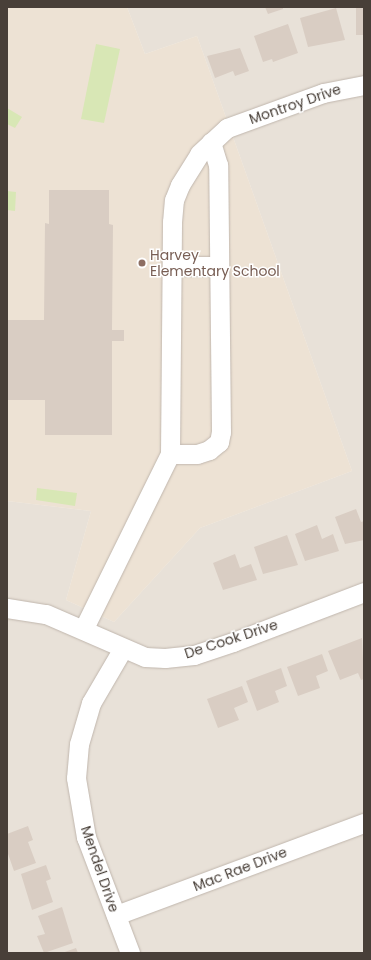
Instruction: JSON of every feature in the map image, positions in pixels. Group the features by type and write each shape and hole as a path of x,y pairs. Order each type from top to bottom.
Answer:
{"street":[{"name":"Montroy Drive","path":"211,142 227,128 322,93 364,85"},
{"path":"84,628 170,454 174,200 199,154 211,142 218,165 219,442 197,454 170,454"},
{"path":"172,266 219,266"},
{"name":"De Cook Drive","path":"7,608 46,614 84,628 122,650 145,657 194,655 364,592"},
{"name":"Mendel Drive","path":"122,650 92,703 79,744 76,778 86,837 130,953"},
{"name":"Mac Rae Drive","path":"116,915 364,823"}],"shaded area":[{"name":"Harvey Elementary School","path":"7,7 127,7 145,54 197,36 352,471 200,528 114,622 66,600 91,511 7,501"},
{"path":"127,7 364,7 364,953 7,953 7,501 91,511 66,600 114,622 200,528 352,471 197,36 145,54"}],"green space":[{"path":"96,44 120,49 104,123 81,119"},
{"path":"7,108 22,117 15,128 7,124"},
{"path":"7,191 16,192 15,211 7,210"},
{"path":"37,488 77,493 75,506 36,500"}],"building":[{"path":"265,7 283,7 283,9 268,14"},
{"path":"336,8 345,40 308,47 300,18"},
{"path":"356,8 364,8 364,35 356,35"},
{"path":"288,24 298,53 273,62 272,59 263,62 254,36"},
{"path":"240,48 249,71 235,76 233,71 215,78 207,56"},
{"path":"49,190 109,190 109,224 113,225 112,330 124,330 124,341 112,341 112,435 45,435 45,400 7,400 7,320 44,320 45,223 49,224"},
{"path":"356,509 361,522 364,521 364,540 345,544 335,517"},
{"path":"317,525 322,539 333,534 339,551 305,561 295,534"},
{"path":"287,535 298,565 263,574 254,547"},
{"path":"235,554 240,568 251,564 257,580 223,590 213,563"},
{"path":"362,638 364,679 361,680 358,673 340,680 328,651"},
{"path":"322,654 328,671 316,676 320,688 298,696 287,667"},
{"path":"281,668 287,686 275,691 279,702 257,711 246,681"},
{"path":"242,686 248,702 234,708 239,720 218,728 207,699"},
{"path":"28,826 33,840 28,842 36,863 14,871 7,851 7,834"},
{"path":"46,865 51,879 46,881 53,902 32,910 21,874"},
{"path":"62,907 73,943 44,953 37,936 45,934 38,916"},
{"path":"76,948 78,953 62,953"}],"place":[{"name":"Harvey Elementary School","path":"142,263"}]}
